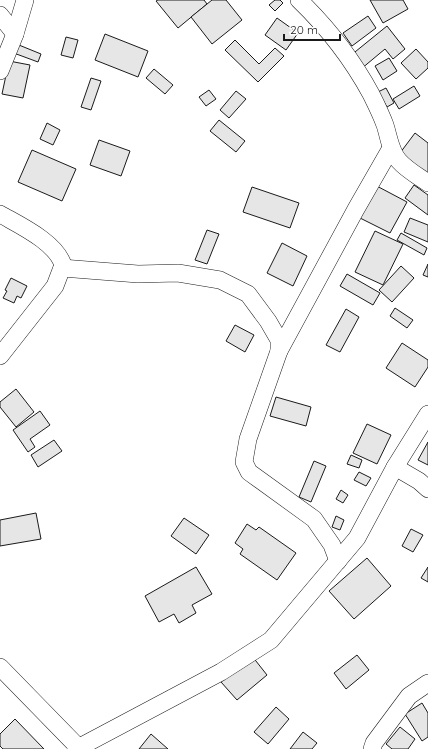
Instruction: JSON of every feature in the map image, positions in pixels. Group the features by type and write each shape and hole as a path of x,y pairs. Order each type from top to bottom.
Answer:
{"street":[{"path":"0,71 15,34 24,0"},
{"path":"299,0 330,32 345,53 370,94 384,123 391,148 398,160 428,183"},
{"path":"0,15 15,34"},
{"path":"338,561 332,545 314,519 249,472 244,462 248,438 279,351 391,148"},
{"path":"0,214 41,238 62,261 62,268 55,286 0,356"},
{"path":"62,268 138,274 178,273 220,280 248,294 268,321 279,340 279,351"},
{"path":"0,667 77,748 221,672 271,640 357,538 395,467 428,414"},
{"path":"395,467 419,481 428,489"},
{"path":"372,749 374,744 409,696 428,683"}],"building":[{"path":"204,0 207,4 178,28 156,1"},
{"path":"212,0 226,0 242,20 212,44 191,17"},
{"path":"275,0 280,0 283,3 275,11 269,5"},
{"path":"370,0 403,0 408,9 383,23"},
{"path":"368,16 376,28 352,46 343,33"},
{"path":"277,18 298,33 286,50 265,35"},
{"path":"387,26 405,49 393,59 385,49 361,69 350,56"},
{"path":"105,34 148,51 138,77 95,60"},
{"path":"66,37 78,40 73,58 61,55"},
{"path":"235,40 259,64 275,48 284,56 258,82 225,50"},
{"path":"14,43 41,54 38,62 11,52"},
{"path":"416,49 428,62 428,68 416,79 401,63"},
{"path":"389,58 397,71 383,80 375,66"},
{"path":"9,61 30,65 23,98 2,94"},
{"path":"154,69 173,85 165,94 146,78"},
{"path":"91,78 101,81 91,110 81,107"},
{"path":"414,86 420,96 399,109 393,99"},
{"path":"386,88 394,103 387,107 378,92"},
{"path":"209,90 216,99 206,106 199,97"},
{"path":"236,91 246,99 229,118 220,110"},
{"path":"219,120 245,141 236,152 210,131"},
{"path":"47,123 60,130 53,145 40,139"},
{"path":"415,133 428,143 428,175 400,153"},
{"path":"99,140 130,151 121,176 90,165"},
{"path":"32,150 76,169 62,201 18,182"},
{"path":"373,184 407,202 390,233 360,218"},
{"path":"414,185 428,195 428,215 405,198"},
{"path":"252,187 299,203 290,228 243,212"},
{"path":"410,218 428,225 428,242 404,232"},
{"path":"207,230 219,234 207,264 195,260"},
{"path":"375,231 403,244 383,285 355,272"},
{"path":"401,233 427,248 424,255 397,240"},
{"path":"282,243 307,256 293,286 267,273"},
{"path":"428,264 428,277 423,275"},
{"path":"401,266 414,278 392,302 379,290"},
{"path":"347,274 380,293 373,305 340,286"},
{"path":"11,278 27,286 21,298 17,296 14,303 3,298"},
{"path":"395,308 413,320 407,328 390,316"},
{"path":"346,309 359,317 340,352 326,345"},
{"path":"235,325 254,335 245,352 226,341"},
{"path":"402,343 428,360 428,367 415,387 386,368"},
{"path":"16,389 34,412 16,427 0,407 0,402"},
{"path":"276,397 311,407 306,426 270,416"},
{"path":"40,411 50,425 30,439 35,447 28,452 13,430"},
{"path":"367,424 391,435 377,464 353,453"},
{"path":"54,440 62,451 38,467 31,455"},
{"path":"428,442 428,465 418,460"},
{"path":"351,455 362,460 359,468 347,464"},
{"path":"314,461 326,466 311,502 299,497"},
{"path":"359,472 371,478 366,486 354,480"},
{"path":"341,490 348,495 343,503 336,499"},
{"path":"36,513 41,539 0,546 0,520"},
{"path":"336,516 344,520 340,530 332,527"},
{"path":"184,518 209,535 196,554 171,536"},
{"path":"247,524 256,530 259,527 296,553 277,580 240,554 243,549 235,543"},
{"path":"411,529 423,535 413,552 402,546"},
{"path":"367,558 391,586 354,619 329,591"},
{"path":"196,567 212,594 192,605 196,613 179,623 174,614 159,622 145,596"},
{"path":"428,567 428,582 421,578"},
{"path":"357,655 369,670 346,689 334,673"},
{"path":"252,656 267,675 237,700 221,682"},
{"path":"422,703 428,713 428,737 422,741 405,714"},
{"path":"276,707 289,719 268,744 254,732"},
{"path":"15,719 44,749 3,749 0,746 0,734"},
{"path":"400,727 415,739 408,749 392,749 386,744"},
{"path":"303,732 317,743 312,749 290,749"},
{"path":"151,734 168,749 139,749"}]}
